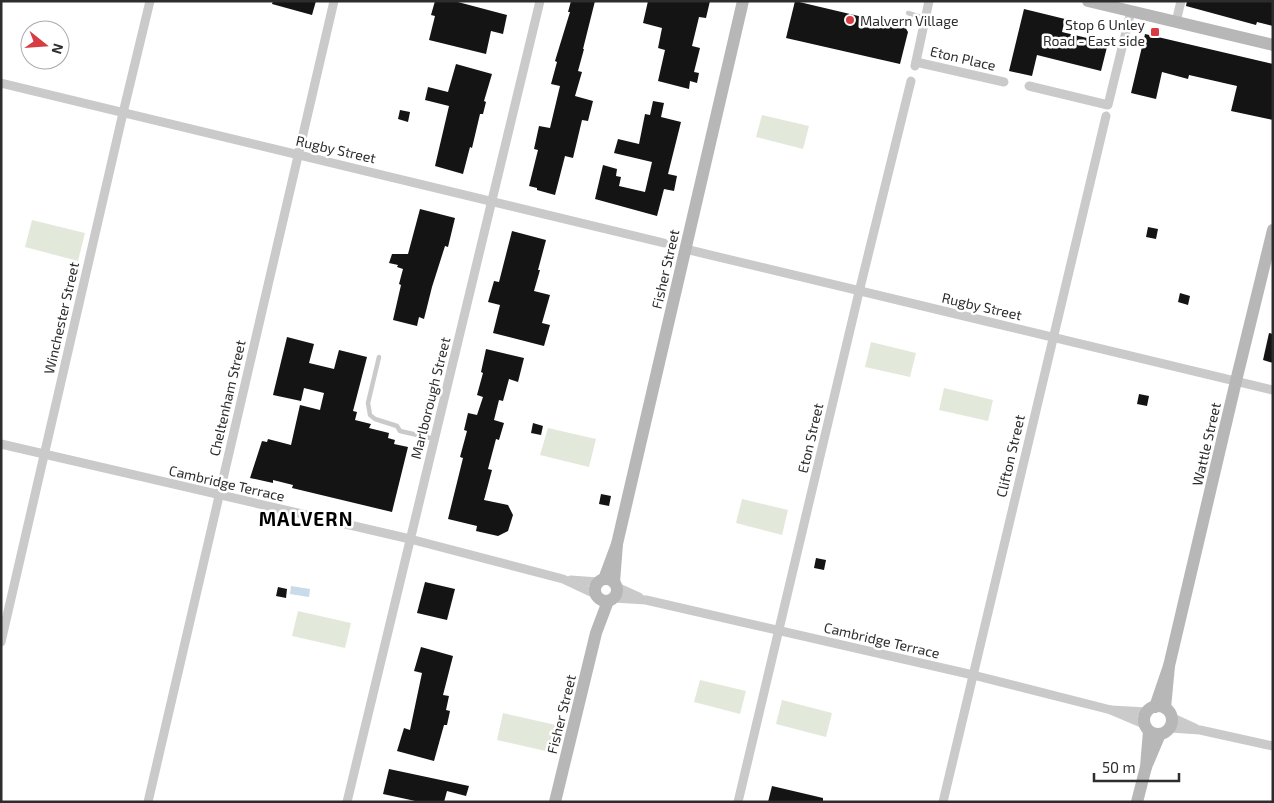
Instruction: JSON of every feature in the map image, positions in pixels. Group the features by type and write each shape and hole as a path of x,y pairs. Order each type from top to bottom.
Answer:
{"street":[{"name":"Winchester Street","path":"1,642 150,1"},
{"name":"Cheltenham Street","path":"148,802 334,1"},
{"name":"Marlborough Street","path":"347,802 540,1"},
{"name":"Fisher Street","path":"555,802 743,1"},
{"path":"925,18 929,1"},
{"path":"1088,1 1273,45"},
{"path":"1176,22 1181,1"},
{"path":"1029,86 1108,105 1131,12"},
{"name":"Eton Place","path":"925,18 915,64 1004,82"},
{"name":"Eton Street","path":"738,802 911,81"},
{"name":"Rugby Street","path":"1,83 664,243"},
{"name":"Clifton Street","path":"943,802 1106,116"},
{"name":"Wattle Street","path":"1138,802 1273,230"},
{"name":"Rugby Street","path":"685,249 1273,390"},
{"name":"Cambridge Terrace","path":"1,444 410,539 646,600 972,675 1111,710 1273,746"}],"lane":[{"path":"908,13 925,18"},
{"path":"379,357 368,403 370,415 374,419 397,426 400,431 435,439"}],"shaded area":[{"path":"762,115 809,126 803,149 756,137"},
{"path":"32,220 85,233 78,261 25,247"},
{"path":"871,342 916,353 910,377 865,367"},
{"path":"944,388 993,400 988,421 939,410"},
{"path":"548,428 596,439 589,467 540,455"},
{"path":"742,499 788,510 782,535 736,523"},
{"path":"298,611 351,623 345,648 292,636"},
{"path":"700,680 746,691 740,714 694,702"},
{"path":"782,700 832,713 826,737 776,724"},
{"path":"503,713 556,725 550,752 497,740"}],"water":[{"path":"291,586 310,589 309,597 290,594"}],"building":[{"path":"273,1 316,1 312,15 272,4"},
{"path":"435,1 454,1 507,15 503,34 491,31 486,54 429,40 435,16 431,15"},
{"path":"571,1 595,1 578,71 582,72 575,96 593,101 588,121 582,120 573,158 565,156 555,195 529,186 538,150 534,149 539,126 550,128 560,86 551,84 557,62 555,61 570,12 568,12"},
{"path":"648,1 710,1 706,18 699,17 692,46 700,48 694,72 699,73 697,83 690,81 689,89 658,81 665,50 658,48 662,28 643,23"},
{"name":"Malvern Village","path":"795,1 905,27 908,32 900,64 786,38"},
{"path":"1187,1 1273,1 1273,26 1257,22 1256,25 1186,6"},
{"path":"1024,9 1065,19 1062,32 1108,43 1101,71 1037,55 1032,76 1009,71"},
{"path":"1145,34 1273,64 1273,120 1231,111 1237,86 1189,75 1188,79 1162,72 1156,99 1131,93"},
{"path":"456,64 492,74 484,101 486,102 483,114 480,114 472,148 470,147 463,174 435,166 449,106 425,100 428,87 448,92"},
{"path":"653,101 664,103 661,117 681,122 668,174 677,176 674,191 664,189 657,216 595,199 603,165 617,169 616,176 621,177 619,186 645,192 652,162 614,153 618,139 639,144 645,114 650,115"},
{"path":"400,110 410,112 408,122 398,119"},
{"path":"420,209 455,218 448,247 445,246 424,319 419,317 417,326 393,320 403,269 397,267 398,265 389,263 392,254 408,254"},
{"path":"1148,227 1158,229 1156,239 1146,237"},
{"path":"512,231 546,240 534,291 550,295 542,323 550,325 544,346 493,333 500,305 488,302 494,281 499,282"},
{"path":"1180,293 1190,296 1188,305 1178,302"},
{"path":"1269,333 1273,334 1273,363 1263,360"},
{"path":"287,337 314,344 309,363 334,369 339,350 367,357 353,411 357,412 355,420 371,424 369,428 389,433 388,438 395,440 394,444 408,447 392,512 292,488 293,485 273,480 273,483 250,478 262,441 267,442 268,439 291,445 300,405 320,410 324,393 304,388 301,401 273,395"},
{"path":"486,349 524,358 518,382 509,379 503,401 499,400 494,420 504,423 499,440 496,439 488,469 492,470 484,500 508,505 513,515 508,531 498,536 476,531 477,526 448,519 463,458 460,457 467,431 464,430 468,413 477,415 483,397 477,395 483,373 481,372"},
{"path":"1139,394 1149,396 1147,406 1137,404"},
{"path":"533,423 543,426 541,435 531,433"},
{"path":"601,494 611,496 609,506 599,504"},
{"path":"816,558 826,560 824,570 814,568"},
{"path":"425,582 455,589 447,620 417,613"},
{"path":"278,587 287,589 286,598 276,596"},
{"path":"421,647 453,656 443,695 449,696 446,710 450,711 434,761 397,751 404,728 410,730 422,673 414,671"},
{"path":"389,769 469,786 466,796 447,791 444,802 420,802 383,794"},
{"path":"772,786 823,798 823,802 768,802"}],"place":[{"name":"Malvern Village","path":"850,20"},
{"name":"Stop 6 Unley Road - East side","path":"1155,32"}],"district":[{"name":"MALVERN","path":"306,518"}]}
